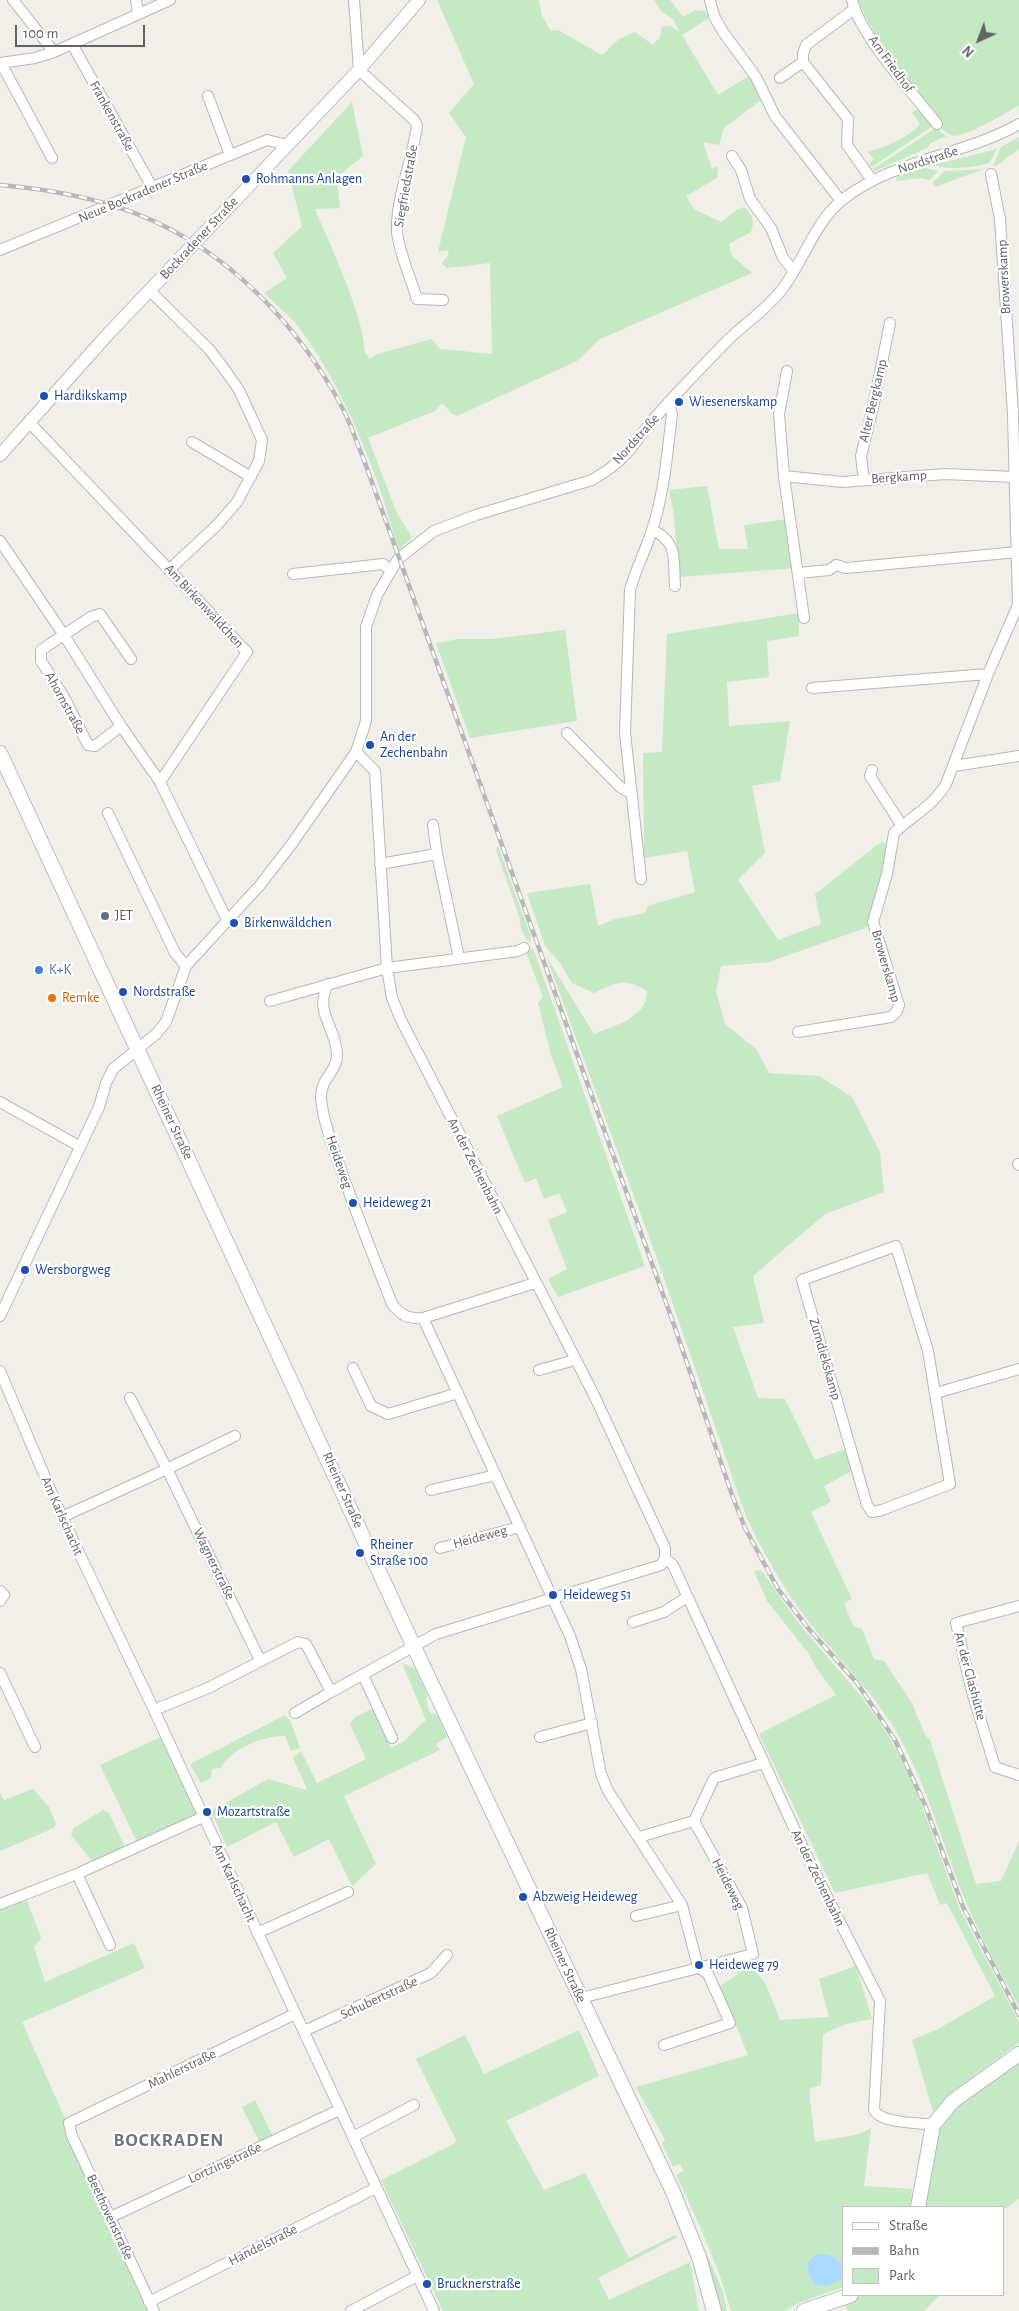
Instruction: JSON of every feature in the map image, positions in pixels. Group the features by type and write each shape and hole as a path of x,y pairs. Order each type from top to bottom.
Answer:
{"main road":[{"name":"Rheiner Straße","path":"0,753 414,1647 673,2192 699,2257 714,2311"},
{"path":"918,2206 933,2125 954,2101 1019,2054"},
{"path":"804,2311 849,2296"}],"street":[{"path":"13,0 54,52"},
{"path":"136,0 138,14"},
{"path":"52,158 0,63 35,58 54,52 170,0"},
{"path":"354,0 359,70"},
{"name":"Bockradener Straße","path":"0,455 150,291 359,70 419,0"},
{"path":"710,3 723,32 756,77 775,116 841,201"},
{"path":"852,5 806,45 802,54 803,62 848,120 847,145 872,180"},
{"name":"Am Friedhof","path":"852,5 885,58 937,124"},
{"name":"Frankenstraße","path":"72,44 152,187"},
{"path":"780,78 803,62"},
{"name":"Siegfriedstraße","path":"359,70 414,120 417,126 398,217 397,233 417,299 443,300"},
{"path":"208,96 230,155"},
{"name":"Nordstraße","path":"138,1049 156,1034 166,1022 186,966 228,922 291,846 356,752 366,721 366,627 377,595 398,559 434,531 476,515 592,480 621,460 669,403 724,343 768,305 784,287 827,216 841,201 872,180 916,162 974,145 1019,124"},
{"name":"Neue Bockradener Straße","path":"0,250 112,206 152,187 267,140 287,145"},
{"path":"732,156 741,170 750,199 771,228 783,258 794,270"},
{"name":"Browerskamp","path":"798,1032 891,1017 897,1011 898,1005 873,922 887,874 894,834 940,795 954,766 988,674 1018,605 1018,552 1014,477 1014,377 1000,219 991,174"},
{"path":"150,291 210,350 239,390 262,440 259,461 237,502 170,570"},
{"name":"Alter Bergkamp","path":"864,480 861,456 890,323"},
{"path":"787,371 779,414 784,476 804,618"},
{"path":"641,879 625,733 630,590 634,572 652,530 663,488 672,414 669,403"},
{"name":"Am Birkenwäldchen","path":"29,422 247,652 160,782"},
{"path":"192,442 251,477"},
{"name":"Bergkamp","path":"784,476 842,482 945,474 1014,477"},
{"path":"652,530 662,534 669,541 673,553 674,586"},
{"path":"0,541 64,635 120,726 160,782 228,922"},
{"path":"799,573 829,570 836,565 846,568 1018,552"},
{"path":"293,574 382,564 390,570"},
{"name":"Ahornstraße","path":"120,726 95,746 88,745 64,697 41,660 41,650 91,617 100,614 131,659"},
{"path":"812,688 988,674"},
{"path":"567,733 620,787 631,793"},
{"name":"An der Zechenbahn","path":"356,752 375,771 388,968 392,998 401,1020 575,1360 665,1548 665,1558 674,1565 811,1865 880,2001 874,2110 877,2115 885,2119 933,2125"},
{"path":"954,766 1019,756"},
{"path":"872,770 870,776 902,826"},
{"path":"108,813 175,953 186,966"},
{"path":"433,825 437,854 459,958"},
{"path":"380,864 437,854"},
{"path":"270,1001 388,968 518,951 524,948"},
{"name":"Heideweg","path":"328,984 322,1001 337,1052 336,1063 322,1086 322,1099 328,1132 345,1182 392,1304 401,1314 411,1319 423,1318 552,1597 579,1661 601,1774 608,1792 682,1905 698,1967 708,1974 730,2023 664,2045"},
{"path":"0,1316 79,1146 99,1108 106,1083 113,1069 138,1049"},
{"path":"0,1102 79,1146"},
{"name":"Zumdiekskamp","path":"896,1246 928,1351 936,1393 950,1484 872,1512 867,1505 802,1280 896,1246"},
{"path":"423,1318 535,1283"},
{"path":"539,1370 575,1360"},
{"path":"353,1368 370,1406 388,1414 458,1393"},
{"path":"936,1393 1019,1369"},
{"name":"Am Karlschacht","path":"0,1371 62,1517 434,2311"},
{"name":"Wagnerstraße","path":"130,1398 167,1469 260,1660"},
{"path":"62,1517 235,1436"},
{"path":"431,1490 496,1475"},
{"name":"Heideweg","path":"440,1548 520,1527"},
{"path":"294,1712 436,1634 661,1565 665,1558"},
{"path":"0,1591 4,1596 0,1601"},
{"path":"633,1622 664,1612 687,1597"},
{"name":"An der Glashütte","path":"1019,1606 956,1623 972,1692 995,1767 1019,1775"},
{"path":"154,1710 208,1688 260,1660 302,1642 306,1644 331,1692"},
{"path":"0,1673 35,1747"},
{"path":"363,1675 392,1738"},
{"path":"540,1737 592,1723"},
{"path":"639,1837 694,1821 714,1778 763,1763"},
{"path":"0,1904 78,1874 203,1817"},
{"name":"Heideweg","path":"581,1998 754,1954 742,1908 694,1821"},
{"path":"78,1874 110,1945"},
{"path":"257,1933 348,1892"},
{"path":"636,1916 682,1905"},
{"name":"Schubertstraße","path":"304,2031 431,1973 447,1955"},
{"name":"Mahlerstraße","path":"69,2123 295,2014"},
{"path":"353,2137 414,2105"},
{"name":"Lortzingstraße","path":"111,2217 339,2110"},
{"name":"Beethovenstraße","path":"69,2123 72,2136 151,2306"},
{"name":"Händelstraße","path":"151,2306 376,2188"},
{"path":"351,2311 417,2276"}],"green space":[{"path":"437,0 539,0 542,16 551,31 558,30 602,55 619,39 635,32 653,45 660,37 662,27 671,26 679,32 674,20 661,11 654,0 670,0 683,17 695,10 705,11 709,18 682,35 718,95 749,76 765,97 724,128 719,145 703,142 712,169 718,166 717,178 686,196 694,209 721,222 736,210 744,207 747,210 753,221 751,232 729,244 732,256 752,273 600,339 577,361 457,416 452,414 442,403 435,411 368,438 396,511 412,538 398,551 371,463 345,404 314,349 297,325 264,293 287,278 273,253 302,226 288,171 352,102 363,156 337,177 340,208 315,209 353,300 359,319 365,353 370,359 377,354 432,339 440,349 492,354 490,263 447,268 442,263 449,254 447,250 438,252 466,137 449,113 474,84"},
{"path":"858,0 1019,0 1019,105 969,132 955,136 949,134 939,126 943,122 895,64 875,33"},
{"path":"919,108 933,126 872,167 869,164 874,159 868,152 896,141 915,129 920,124 912,112"},
{"path":"936,128 948,138 943,137 929,144 929,147 875,171 873,169"},
{"path":"1019,137 1019,149 996,166 993,166 1001,147"},
{"path":"997,149 989,163 983,165 953,168 934,165"},
{"path":"921,167 938,171 929,180 922,178 896,181 897,176"},
{"path":"984,169 935,187 933,182 945,171"},
{"path":"707,486 719,549 748,549 744,525 787,519 794,568 680,577 669,490"},
{"path":"799,613 799,636 767,641 769,677 727,682 729,726 790,721 780,781 752,786 765,853 738,880 778,940 821,924 815,894 881,842 891,844 877,904 868,927 769,962 721,966 716,991 725,1024 757,1050 769,1073 819,1076 852,1097 880,1152 884,1192 825,1214 753,1276 764,1323 733,1327 758,1398 785,1399 815,1460 848,1448 854,1470 824,1486 831,1502 811,1512 852,1599 844,1603 853,1626 862,1629 874,1659 884,1661 912,1703 925,1735 930,1740 976,1884 1001,1881 1019,1841 1019,2007 972,1916 925,1791 903,1743 872,1697 817,1632 787,1591 747,1519 661,1270 546,956 594,1034 628,1020 636,1014 646,1000 647,991 632,984 621,983 594,993 572,983 560,963 545,946 527,893 590,884 598,926 615,919 645,913 648,906 695,892 687,851 644,858 643,753 662,752 667,634"},
{"path":"565,630 577,721 470,738 436,643 459,639 492,639"},
{"path":"498,846 531,937 530,943 521,929 520,919 496,850"},
{"path":"533,948 645,1266 558,1297 548,1279 567,1269 548,1220 567,1212 559,1193 544,1199 536,1178 525,1183 497,1116 563,1087 551,1055 538,1003 543,997 526,952"},
{"path":"761,1570 799,1624 861,1696 899,1755 918,1795 960,1910 1019,2022 1019,2043 953,2091 933,2112 912,2040 938,2029 995,1996 947,1903 940,1905 927,1873 835,1893 759,1734 836,1695 815,1666 809,1654 767,1601 754,1571"},
{"path":"402,1663 415,1668 427,1694 427,1705 431,1714 437,1714 447,1737 436,1744 440,1750 344,1796 376,1864 352,1886 329,1839 294,1857 276,1822 227,1847 211,1811 268,1779 306,1790 293,1758 301,1751 317,1783 366,1759 350,1724 355,1717 374,1708 391,1748 403,1742 426,1720"},
{"path":"285,1715 291,1722 300,1748 291,1751 285,1736 258,1741 240,1749 221,1768 212,1769 211,1778 201,1783 190,1764"},
{"path":"161,1737 197,1814 138,1841 100,1765"},
{"path":"33,1789 49,1807 56,1824 54,1828 0,1851 0,1793 4,1800"},
{"path":"103,1810 109,1813 125,1847 92,1861 71,1835 74,1828"},
{"path":"26,1898 41,1938 34,1947 45,1982 134,1943 145,1968 22,2022 151,2311 0,2311 0,1906"},
{"path":"753,1958 756,1971 766,1985 780,2020 829,2017 819,1979 856,1966 872,2019 846,2024 823,2034 821,2085 809,2089 815,2142 860,2134 871,2128 864,2186 912,2189 910,2206 842,2206 842,2287 799,2303 784,2311 731,2311 713,2259 676,2175 684,2171 680,2164 673,2167 662,2144 665,2140 636,2087 748,2055 720,1986 738,1974 736,1963"},
{"path":"579,2030 599,2076 506,2121 544,2190 585,2173 629,2258 675,2235 678,2237 598,2278 609,2300 690,2262 699,2311 443,2311 381,2180 457,2142 416,2059 465,2035 484,2074"},
{"path":"1019,2058 1019,2199 1006,2208 1004,2206 923,2206 938,2125 950,2110"},
{"path":"255,2100 273,2136 260,2143 242,2107"},
{"path":"674,2179 722,2289 727,2311 721,2311 710,2274 672,2180"},
{"path":"861,2296 939,2296 924,2311 848,2311 845,2304"}],"water":[{"path":"821,2254 835,2258 839,2261 842,2268 841,2279 827,2286 815,2284 808,2270 811,2259"}],"railway":[{"path":"0,185 70,195 120,208 170,229 201,248 230,269 258,294 283,321 306,349 344,411 364,460 745,1528 778,1589 808,1628 857,1683 895,1740 925,1805 963,1907 1019,2015"}],"place":[{"name":"Rohmanns Anlagen","path":"246,179"},
{"name":"Hardikskamp","path":"44,396"},
{"name":"Wiesenerskamp","path":"679,402"},
{"name":"An der Zechenbahn","path":"370,745"},
{"name":"JET","path":"105,916"},
{"name":"Birkenwäldchen","path":"234,923"},
{"name":"K+K","path":"39,970"},
{"name":"Nordstraße","path":"123,992"},
{"name":"Remke","path":"52,998"},
{"name":"Heideweg 21","path":"353,1203"},
{"name":"Wersborgweg","path":"25,1270"},
{"name":"Rheiner Straße 100","path":"360,1553"},
{"name":"Heideweg 51","path":"553,1595"},
{"name":"Mozartstraße","path":"207,1812"},
{"name":"Abzweig Heideweg","path":"523,1897"},
{"name":"Heideweg 79","path":"699,1965"},
{"name":"Brucknerstraße","path":"427,2284"}],"district":[{"name":"BOCKRADEN","path":"169,2140"}]}
